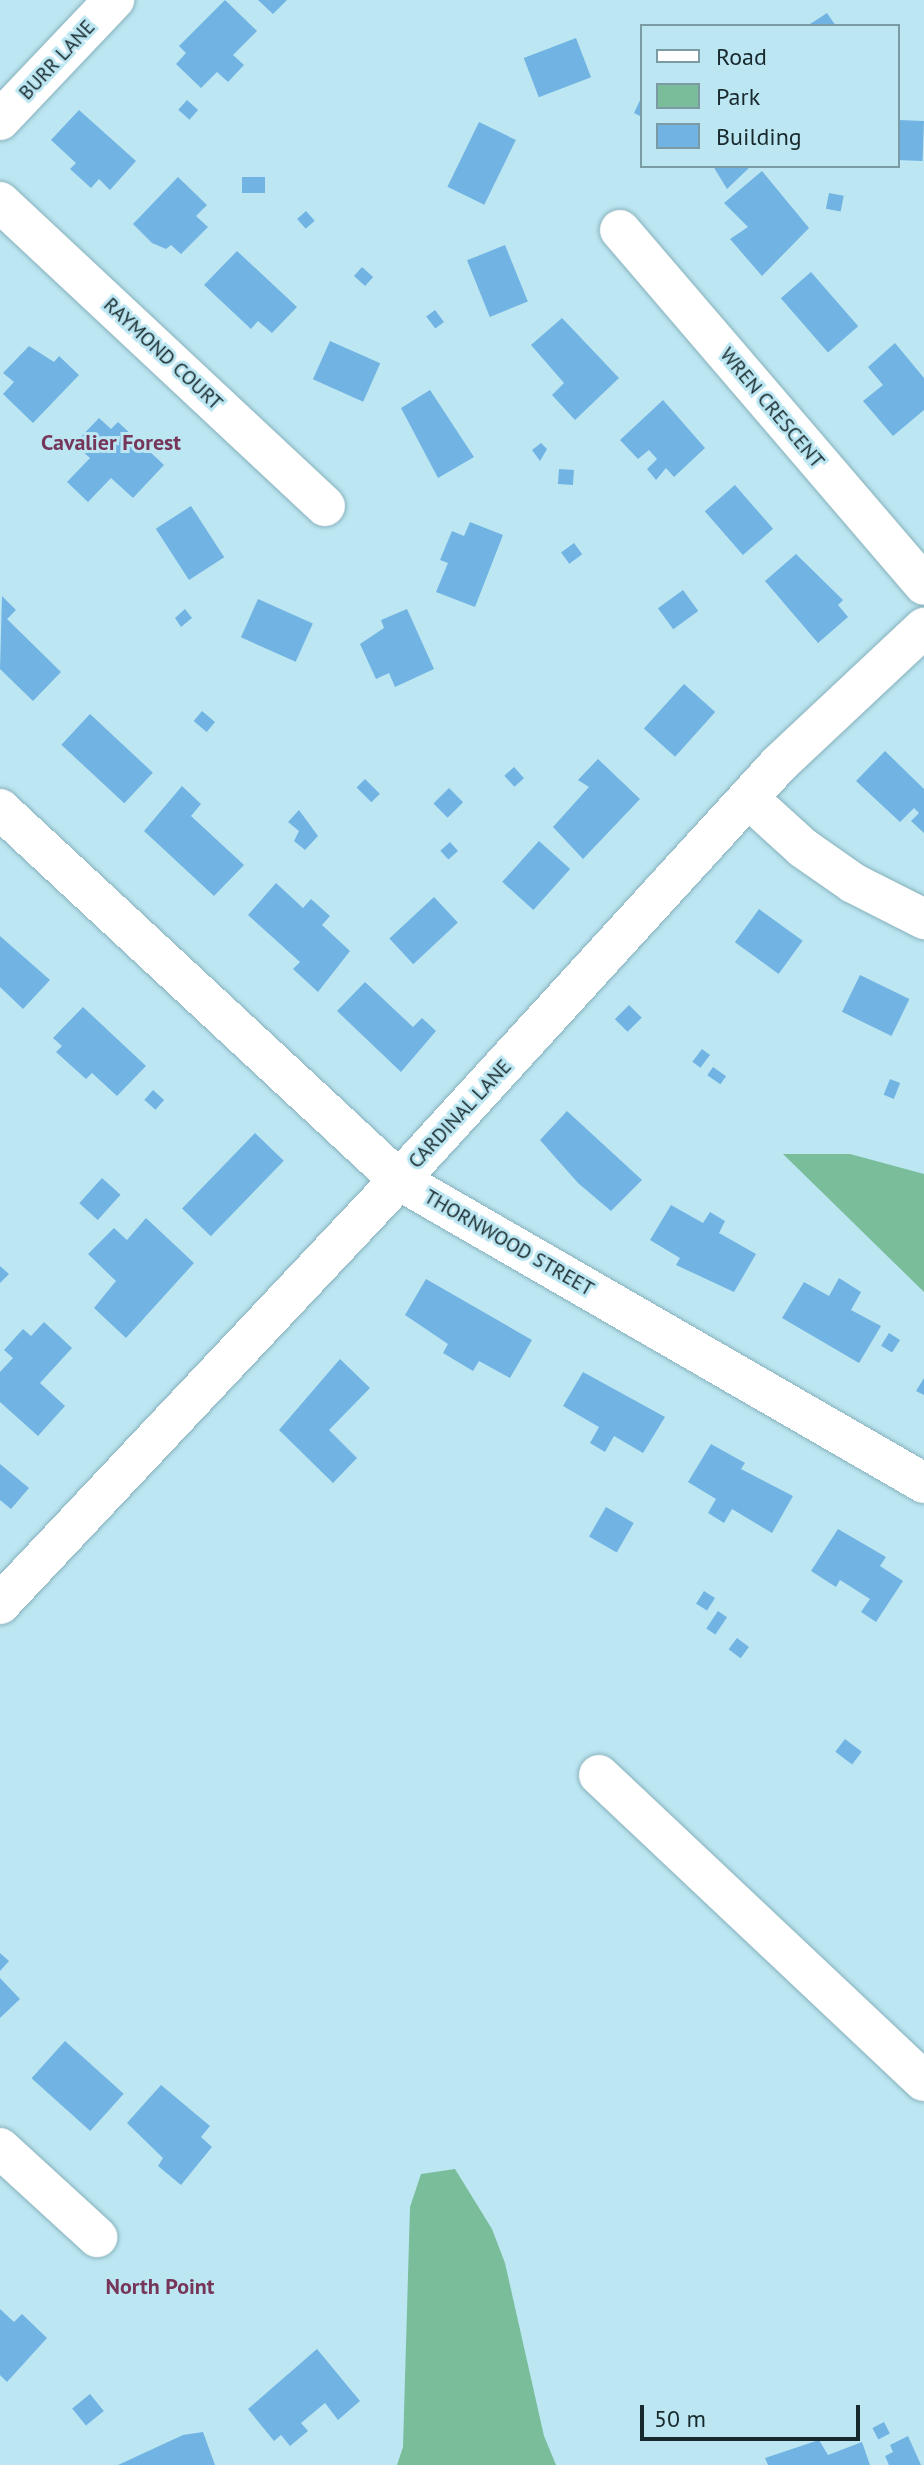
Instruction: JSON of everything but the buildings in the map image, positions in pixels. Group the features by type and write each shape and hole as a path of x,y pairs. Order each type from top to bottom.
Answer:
{"street":[{"name":"BURR LANE","path":"0,120 114,0"},
{"name":"RAYMOND COURT","path":"0,202 325,506"},
{"name":"WREN CRESCENT","path":"620,230 924,585"},
{"name":"CARDINAL LANE","path":"0,1604 399,1180 748,798 924,628"},
{"path":"748,798 803,848 853,883 924,919"},
{"name":"THORNWOOD STREET","path":"0,809 399,1180 924,1483"},
{"path":"599,1775 924,2081"},
{"path":"0,2148 97,2237"}],"green space":[{"path":"783,1154 850,1154 924,1174 924,1292"},
{"path":"455,2169 492,2229 505,2263 544,2436 556,2465 397,2465 403,2447 410,2207 421,2174"}],"district":[{"name":"Cavalier Forest","path":"111,443"},
{"name":"North Point","path":"160,2287"}]}
